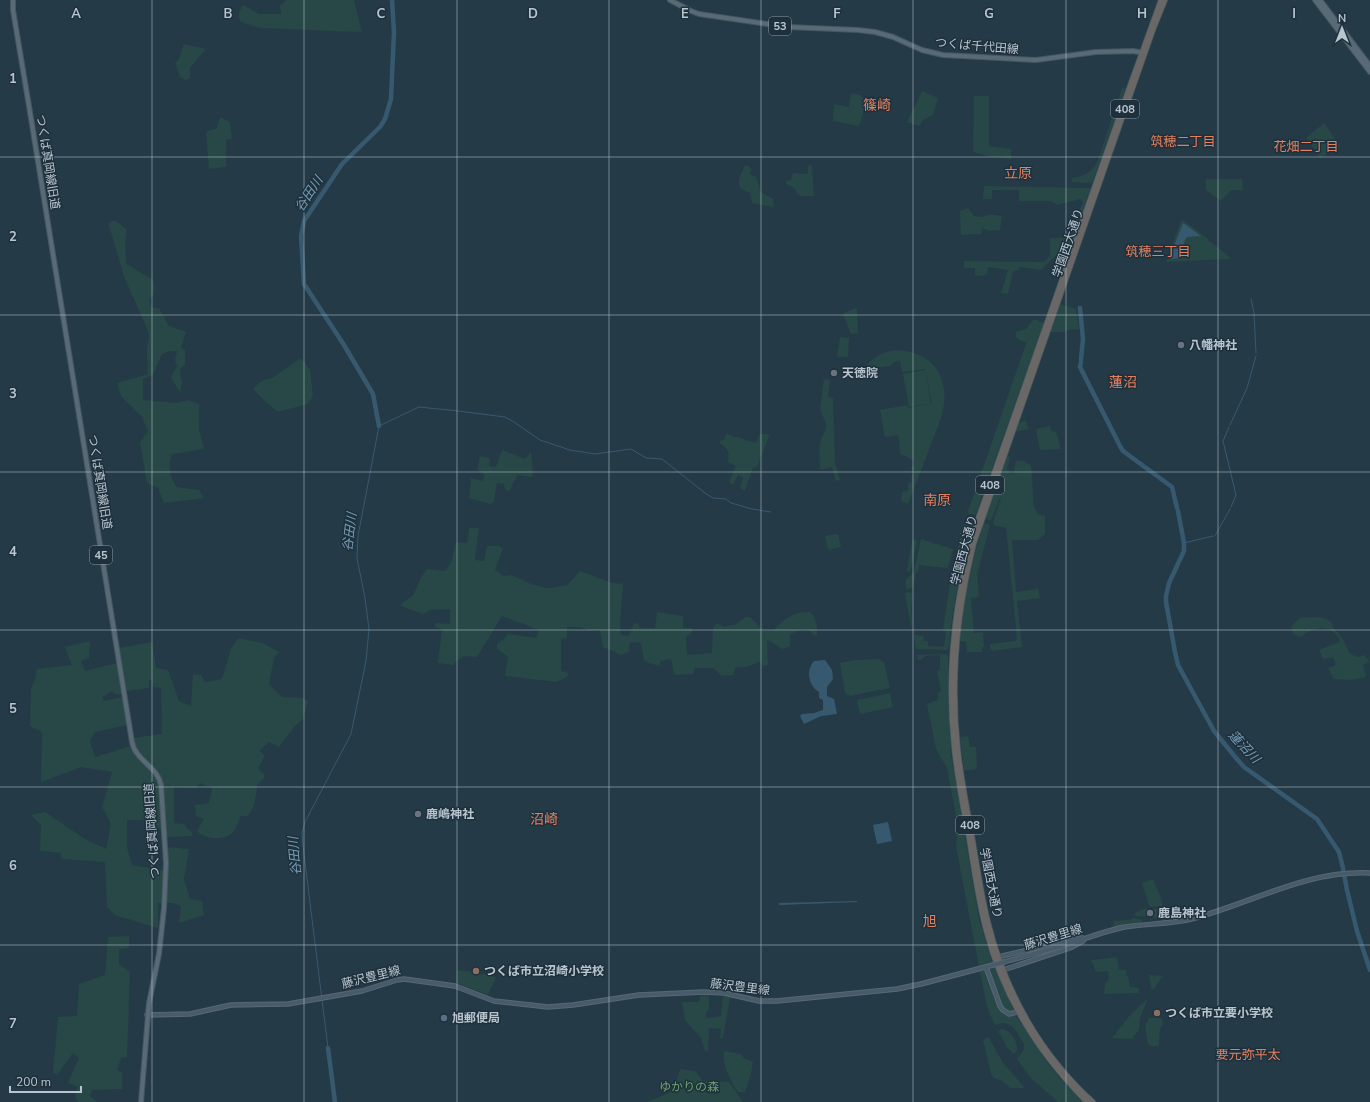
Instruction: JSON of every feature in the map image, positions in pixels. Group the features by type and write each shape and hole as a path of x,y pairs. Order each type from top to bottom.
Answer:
{"highway":[{"name":"学園西大通り","path":"1093,1102 1065,1074 1041,1042 1016,1002 998,957 983,900 958,749 955,699 955,658 962,598 974,543 1161,0"},
{"name":"学園西大通り","path":"1087,1102 1064,1078 1047,1057 1018,1012 999,972 986,932 954,747 951,699 951,652 955,616 966,561 978,519 1143,53 1165,0"}],"main road":[{"name":"つくば真岡線旧道","path":"13,0 13,10 132,742 136,752 158,776 161,784 166,863 165,891 160,947 147,1015 141,1102"},
{"name":"つくば千代田線","path":"670,0 699,14 788,27 879,32 917,48 943,55 1036,60 1096,52 1133,51 1143,53"},
{"path":"1315,0 1370,72"},
{"path":"1320,0 1370,66"},
{"name":"藤沢豊里線","path":"147,1015 190,1014 231,1005 284,1005 372,989 404,978 454,986 494,1000 548,1007 573,1005 638,995 704,992 724,994 759,1001 777,1001 897,989 986,967 1122,928 1172,923 1195,918 1305,880 1344,873 1370,873"},
{"path":"998,957 1078,938 1086,938"},
{"path":"1003,970 1070,948 1086,938"},
{"path":"986,967 1001,1008 1010,1014 1018,1012"}],"green space":[{"path":"287,0 354,0 362,32 260,28 241,22 240,20 239,14 243,5 259,14 281,14 280,6"},
{"path":"184,44 206,49 190,68 190,78 186,80 180,77 175,63 179,59"},
{"path":"1122,88 1126,88 1093,181 1091,183 1072,182 1072,178 1081,176 1091,171 1098,160"},
{"path":"922,91 938,98 933,115 923,120 919,126 907,122"},
{"path":"851,93 860,95 867,102 859,126 833,121 834,104 849,107"},
{"path":"974,96 989,96 989,146 1011,149 1011,159 992,157 973,152"},
{"path":"220,117 230,122 232,139 226,140 226,167 209,169 206,132 217,128"},
{"path":"1324,123 1340,146 1320,158 1306,138"},
{"path":"745,165 751,168 750,174 756,177 761,192 773,199 774,207 752,203 750,193 740,188 739,179"},
{"path":"812,165 814,196 800,196 793,187 786,184 786,181 791,180 793,173 808,174 808,166"},
{"path":"1206,179 1242,179 1243,190 1231,190 1221,201 1206,190"},
{"path":"985,186 1090,188 1067,256 1059,254 1041,270 1020,267 1018,270 1013,271 1008,294 1001,293 1008,270 988,267 986,275 975,276 975,268 964,268 964,261 1044,262 1050,256 1050,238 1069,238 1083,202 1080,199 1057,205 1051,201 1019,201 1019,190 992,190 992,199 983,199"},
{"path":"968,208 974,216 1002,216 1000,230 989,231 982,228 981,234 961,235 960,211"},
{"path":"115,220 127,230 125,243 126,264 153,279 154,290 153,295 149,300 151,307 159,308 169,326 186,332 181,348 185,350 185,364 180,370 182,382 180,393 171,377 177,366 175,360 177,351 169,351 162,354 153,375 143,379 143,400 177,403 188,400 199,404 199,429 204,449 172,454 169,466 172,479 176,487 199,490 204,498 164,503 158,488 147,483 140,443 148,431 142,417 121,396 117,383 148,374 147,350 149,336 125,279 108,223"},
{"path":"1183,220 1230,258 1166,262 1181,221"},
{"path":"1060,304 1076,309 1079,329 1067,330 1066,332 1050,332"},
{"path":"855,308 857,309 858,333 851,334 843,314"},
{"path":"1034,319 1044,323 974,515 968,513 968,511 1026,344 1026,342 1019,340 1016,337 1016,332 1026,329"},
{"path":"840,337 849,338 847,357 837,357"},
{"path":"895,350 910,352 922,356 931,363 943,382 944,407 940,421 908,504 901,501 902,492 909,490 908,483 912,482 911,478 914,473 911,468 914,461 904,455 901,455 898,435 885,437 880,410 908,405 908,408 932,403 925,369 902,372 900,361 894,362 890,366 866,369 865,367 875,358 886,352"},
{"path":"301,358 310,370 313,396 308,404 277,411 253,389 261,382 272,378"},
{"path":"925,370 931,403 909,407 903,374"},
{"path":"824,379 830,380 828,397 833,398 835,463 840,480 836,481 832,467 821,470 820,467 820,444 826,426 820,407"},
{"path":"1026,420 1028,429 1015,432 1019,423"},
{"path":"1050,426 1051,431 1056,432 1061,449 1040,450 1036,429"},
{"path":"726,434 756,443 760,434 768,434 769,436 757,467 753,467 745,491 740,488 743,477 738,475 733,485 729,482 736,466 728,462 728,451 720,443 720,441 724,440"},
{"path":"502,450 525,459 531,452 532,477 518,475 510,491 505,490 504,484 497,483 494,501 491,504 469,498 471,478 483,481 484,474 477,470 480,456 490,458 489,466 496,467"},
{"path":"1007,456 1010,457 1007,469 1010,471 1009,473 1013,474 1016,461 1024,461 1031,465 1034,507 1038,514 1045,516 1045,534 1038,540 1012,540 1016,592 1038,589 1040,598 1017,601 1022,647 992,651 990,649 990,644 1015,641 1017,638 1006,528 993,525 1001,498 1000,497 991,521 985,518"},
{"path":"964,523 973,525 958,585 952,616 949,647 947,650 916,649 915,635 924,636 923,641 928,641 928,646 944,646 946,632 943,630 952,570"},
{"path":"984,523 990,525 977,574 979,597 971,598 974,633 983,632 984,647 982,647 981,652 967,652 966,642 960,641 963,611 971,567"},
{"path":"469,528 479,528 475,560 484,561 487,546 498,546 503,549 495,569 503,576 511,575 531,584 546,588 567,585 580,571 612,583 623,584 620,625 621,635 629,636 634,623 638,624 640,628 655,628 657,612 683,616 683,628 692,628 692,633 686,637 687,655 712,653 713,628 717,623 724,627 736,624 745,617 750,617 764,631 774,630 781,622 794,614 810,612 817,626 817,636 808,630 796,631 790,634 790,646 782,649 770,641 767,641 768,665 763,666 760,662 746,667 736,667 733,675 722,676 713,668 695,668 693,674 675,675 671,659 661,661 659,666 644,661 641,643 630,642 629,652 621,655 603,647 600,630 589,631 581,627 567,627 567,638 561,639 561,671 569,673 567,677 556,682 505,676 508,657 497,649 497,644 508,634 536,638 539,630 502,616 477,657 461,657 453,665 438,663 442,630 435,627 435,623 450,624 450,609 430,610 423,614 401,606 402,603 413,595 427,569 445,571 451,563 456,542 467,543"},
{"path":"838,534 841,547 828,550 825,536"},
{"path":"915,539 917,541 909,572 907,571 912,541"},
{"path":"921,539 953,549 948,567 919,565 913,588 906,589 906,579 914,572"},
{"path":"907,592 913,593 911,626 905,594"},
{"path":"1302,617 1321,618 1332,623 1333,628 1343,640 1350,654 1358,657 1364,655 1370,662 1363,665 1366,677 1352,680 1334,679 1328,668 1336,665 1333,657 1323,659 1319,650 1339,642 1340,639 1337,635 1326,628 1317,628 1300,637 1294,634 1291,628 1295,622"},
{"path":"238,638 262,643 279,652 274,658 269,684 282,697 302,698 308,701 303,719 293,728 279,747 269,742 259,751 265,755 258,769 265,775 264,778 257,785 255,802 252,810 247,816 241,816 234,831 230,834 221,838 210,838 197,831 204,819 196,816 195,805 209,803 212,788 200,783 196,788 174,787 174,823 184,824 192,832 192,836 166,837 152,820 127,820 127,848 132,865 166,871 168,847 189,849 184,879 190,899 202,901 204,915 179,923 181,906 172,903 158,903 158,928 115,915 107,907 105,862 62,859 60,853 40,851 41,825 31,815 45,812 85,839 106,849 111,824 102,807 112,772 81,767 41,782 42,732 30,726 31,688 37,669 72,665 65,647 90,641 89,658 81,661 85,671 117,663 122,694 115,694 112,691 102,697 104,701 123,697 127,725 95,732 90,741 95,757 131,746 134,747 133,738 162,734 161,688 153,687 152,680 149,680 149,688 126,691 119,648 152,642 156,668 168,670 179,701 191,706 193,674 201,675 205,682 222,679 231,649"},
{"path":"945,654 948,656 948,698 951,755 979,919 992,962 979,966 956,847 958,825 947,768 936,749 927,704 938,700 938,692 941,691 937,671 940,670 940,656 925,656 921,660 918,660 917,655"},
{"path":"879,659 884,662 890,688 850,696 845,693 840,663 854,660"},
{"path":"890,693 893,707 860,714 857,700"},
{"path":"968,736 970,747 976,747 977,769 964,771 960,737"},
{"path":"1153,879 1163,906 1151,907 1149,905 1142,883"},
{"path":"1147,908 1148,916 1138,916 1134,913"},
{"path":"1163,908 1168,917 1166,920 1153,917 1152,909"},
{"path":"1134,918 1142,920 1141,923 1113,927 1114,921 1129,920"},
{"path":"129,936 129,948 119,949 119,964 130,972 127,1057 121,1058 117,1070 122,1072 122,1089 92,1090 90,1096 97,1102 78,1102 75,1096 78,1087 68,1083 79,1058 73,1053 57,1075 53,1072 58,1017 77,1016 79,984 105,975 108,937"},
{"path":"1117,957 1119,970 1126,970 1126,976 1128,976 1130,987 1139,988 1139,993 1104,994 1105,984 1109,979 1108,971 1096,972 1091,960"},
{"path":"994,967 1014,1012 1003,1008 990,971 991,968"},
{"path":"457,970 472,971 480,975 484,974 496,977 488,995 456,983"},
{"path":"981,971 987,973 993,994 999,1007 1003,1012 1016,1016 1049,1065 1083,1102 1058,1102 1031,1078 1017,1059 1024,1049 1024,1044 1016,1031 1013,1027 1006,1023 995,1025 992,1019 986,999"},
{"path":"1149,975 1163,976 1153,990 1151,988"},
{"path":"700,996 709,996 709,1009 706,1014 707,1018 721,1016 723,996 730,997 723,1038 720,1038 721,1029 709,1028 708,1051 705,1051 701,1038 685,1020 682,1002 699,1002"},
{"path":"1146,1000 1147,1001 1140,1018 1139,1030 1132,1039 1112,1038 1130,1015"},
{"path":"1149,1018 1160,1018 1163,1020 1160,1028 1158,1046 1151,1046 1148,1044 1145,1026"},
{"path":"1001,1029 1010,1033 1015,1039 1017,1050 1014,1054 1006,1046 998,1031"},
{"path":"987,1037 1003,1063 1024,1087 1023,1088 1010,1088 1002,1081 994,1078 991,1074 983,1040"},
{"path":"724,1051 741,1054 744,1058 753,1062 745,1092 738,1092 730,1078 725,1067"},
{"name":"ゆかりの森","path":"680,1069 695,1071 703,1081 729,1082 743,1102 647,1102 669,1093 678,1077"}],"water":[{"path":"1183,223 1201,236 1187,237 1184,243 1184,254 1182,258 1169,259"},
{"path":"825,660 832,670 833,679 827,687 827,696 834,699 837,714 821,716 804,724 800,716 802,714 814,713 823,710 823,700 819,698 819,692 813,686 809,678 809,674 811,665 814,661"},
{"path":"888,822 892,841 877,844 873,825"},
{"path":"857,902 779,905 779,903"}],"waterway":[{"name":"谷田川","path":"379,426 373,394 344,345 304,284 301,236 304,221 342,164 380,127 385,119 391,99 394,32 392,0"},
{"path":"1251,299 1254,313 1256,353"},
{"name":"蓮沼川","path":"1080,308 1083,339 1081,359"},
{"path":"1230,425 1247,388 1256,356"},
{"name":"蓮沼川","path":"1081,362 1080,367 1119,444"},
{"name":"谷田川","path":"328,1048 302,833 305,822 351,734 366,661 369,629 365,598 357,558 358,536 379,426 419,407 505,417 540,440 570,450 595,454 631,449 646,458 662,459 713,498 726,499 731,503 752,509 771,512"},
{"path":"1229,427 1223,441 1236,495 1231,507"},
{"name":"蓮沼川","path":"1120,446 1123,451 1172,487 1177,508"},
{"path":"1215,536 1230,509"},
{"name":"蓮沼川","path":"1178,511 1184,551 1169,583 1166,596 1178,665 1214,731 1236,758 1244,767 1317,819 1339,852 1357,931 1370,970"},
{"path":"1184,543 1213,536"},
{"name":"谷田川","path":"328,1048 335,1102"}],"place":[{"name":"八幡神社","path":"1181,345"},
{"name":"天徳院","path":"834,373"},
{"name":"鹿嶋神社","path":"418,814"},
{"name":"鹿島神社","path":"1150,913"},
{"name":"つくば市立沼崎小学校","path":"476,971"},
{"name":"つくば市立要小学校","path":"1157,1013"},
{"name":"旭郵便局","path":"444,1018"}],"district":[{"name":"篠崎","path":"877,105"},
{"name":"筑穂二丁目","path":"1183,142"},
{"name":"花畑二丁目","path":"1306,147"},
{"name":"立原","path":"1018,173"},
{"name":"筑穂三丁目","path":"1158,252"},
{"name":"蓮沼","path":"1123,382"},
{"name":"南原","path":"937,500"},
{"name":"沼崎","path":"544,819"},
{"name":"旭","path":"930,921"},
{"name":"要元弥平太","path":"1248,1055"}]}
